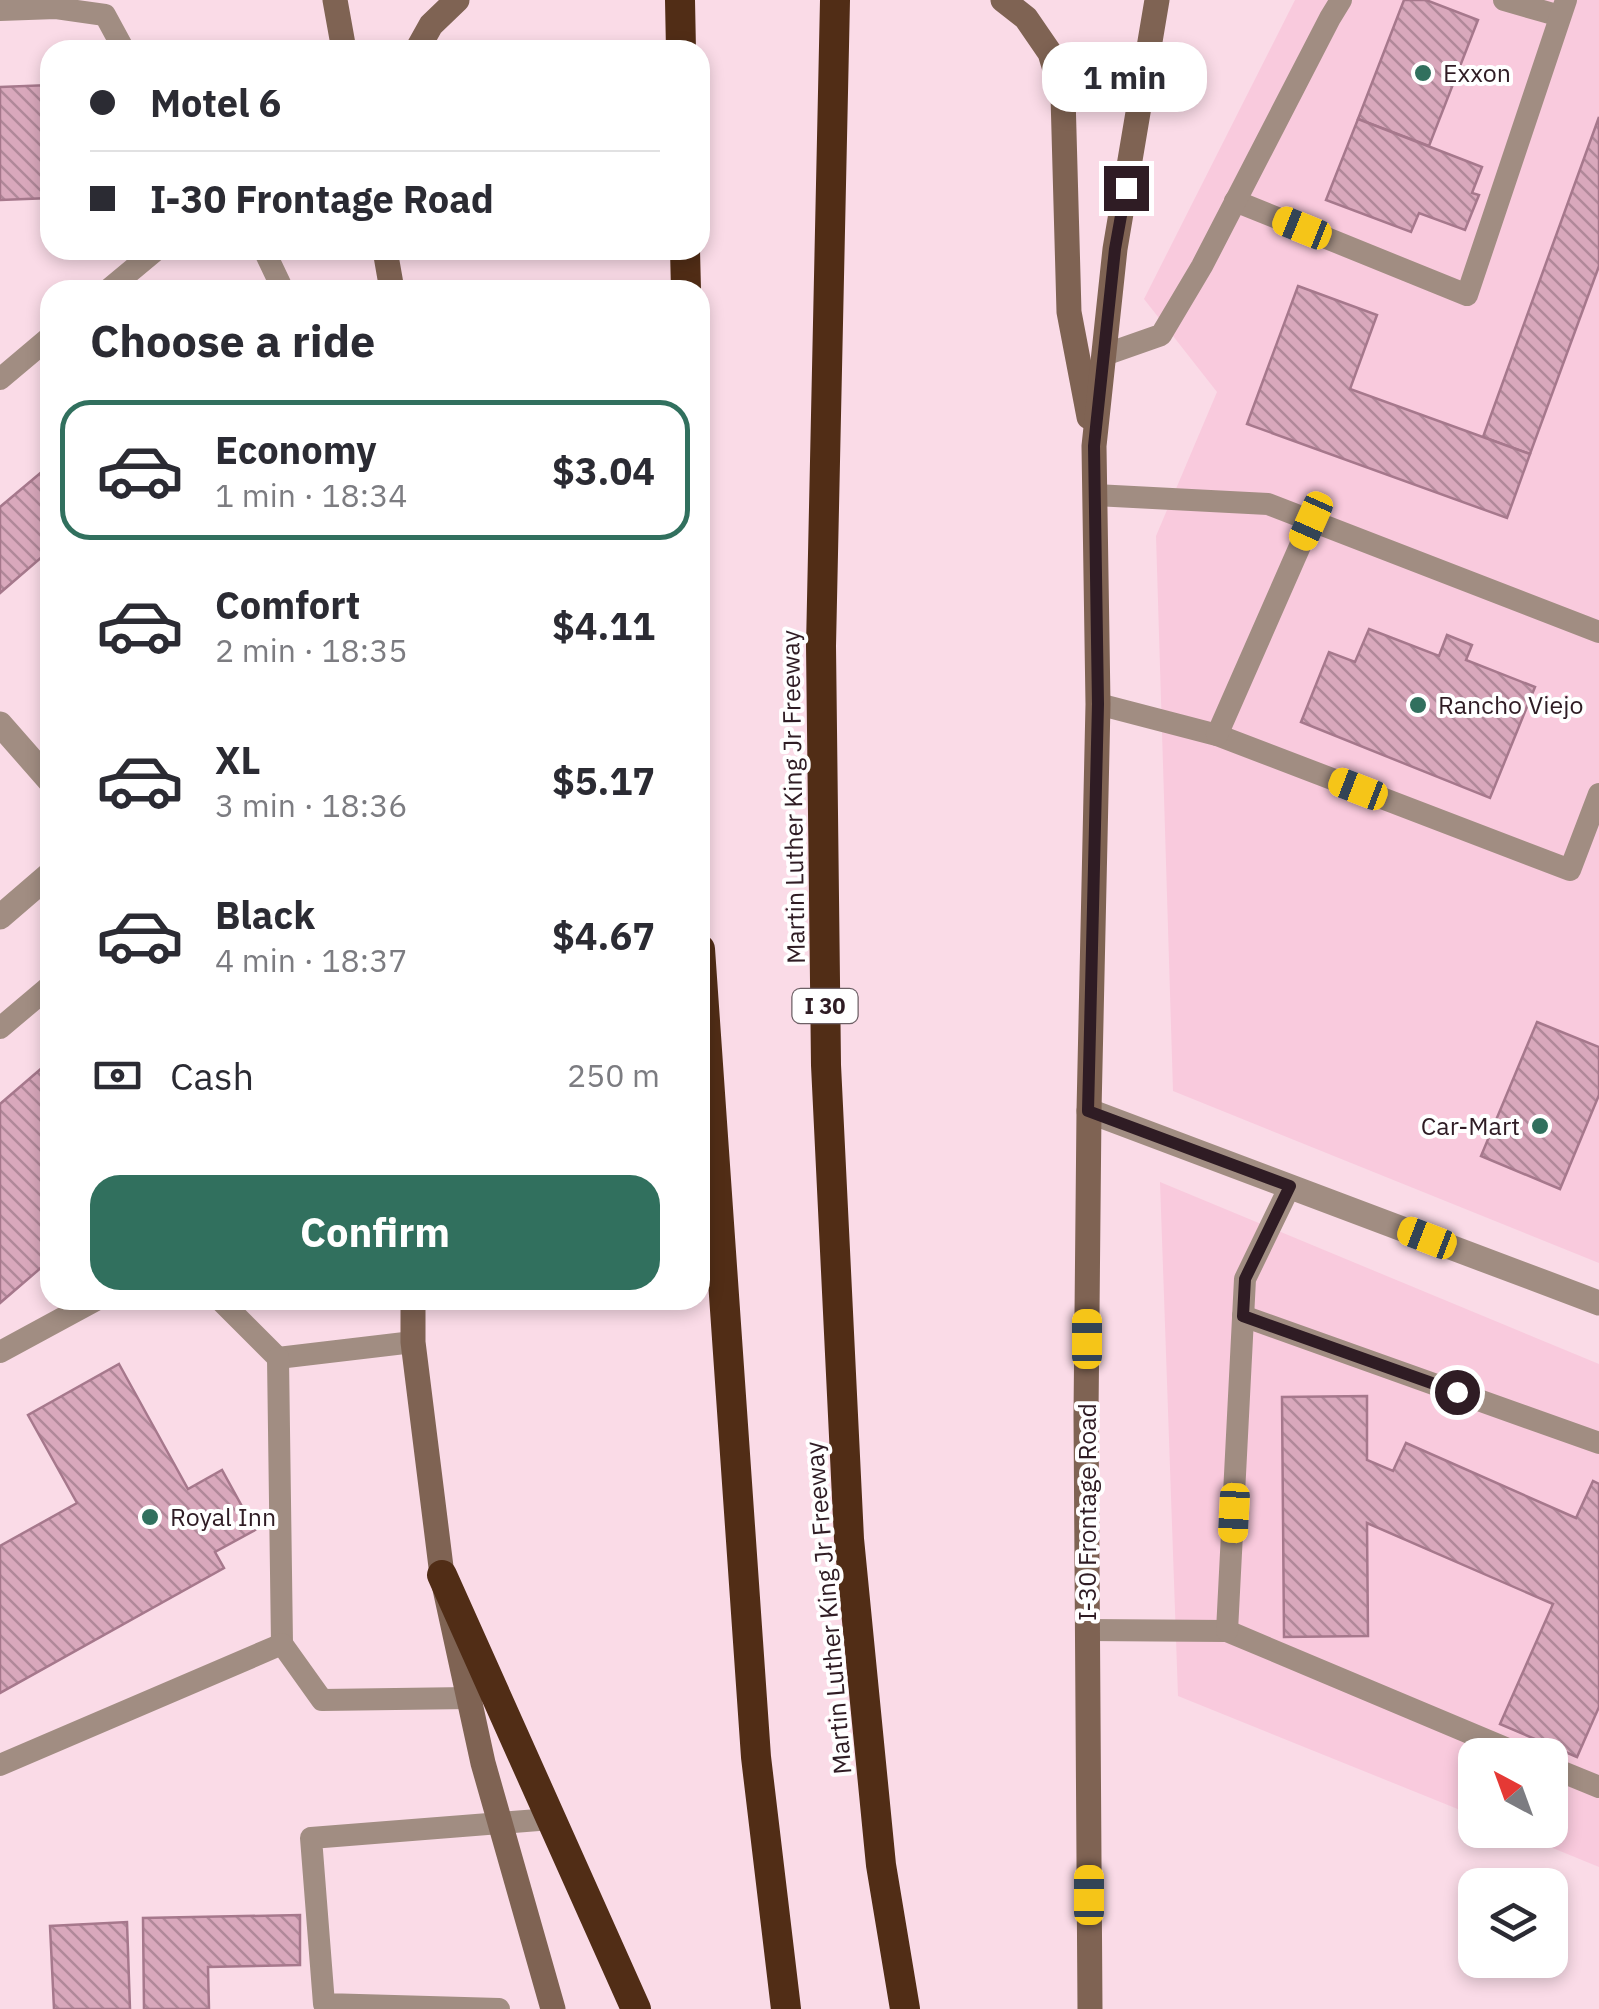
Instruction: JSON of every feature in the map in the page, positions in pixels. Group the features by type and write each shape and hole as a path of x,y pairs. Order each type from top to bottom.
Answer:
{"highway":[{"path":"680,0 681,40"},
{"name":"Martin Luther King Jr Freeway","path":"835,0 820,646 826,1064 849,1538 880,1866 905,2009"},
{"path":"710,1093 756,1757 786,2009"},
{"path":"442,1574 636,2009"}],"main road":[{"path":"335,0 342,40"},
{"path":"1003,0 1026,18 1050,53 1063,96 1069,312 1094,446"},
{"name":"I-30 Frontage Road","path":"1090,2009 1086,1414 1088,1111 1098,704 1094,446 1115,249 1157,0"},
{"path":"423,40 431,25 456,1"},
{"path":"413,1310 413,1342 442,1574 483,1764 553,2009"}],"street":[{"path":"0,724 40,769"},
{"path":"0,918 40,883"},
{"path":"1088,1111 1599,1302"}],"lane":[{"path":"1104,355 1162,335 1342,0"},
{"path":"1236,201 1467,295 1563,8 1504,0"},
{"path":"0,10 104,8 119,40"},
{"path":"120,280 144,260"},
{"path":"0,379 40,346"},
{"path":"1095,495 1268,504 1599,632"},
{"path":"1216,734 1311,521"},
{"path":"1098,704 1216,734 1570,870 1599,794"},
{"path":"0,1028 40,994"},
{"path":"1228,1631 1245,1279 1290,1186"},
{"path":"0,1352 78,1310"},
{"path":"230,1310 278,1358 282,1644 322,1700 469,1698"},
{"path":"1243,1316 1599,1443"},
{"path":"278,1358 413,1342"},
{"path":"1088,1630 1228,1631 1482,1738"},
{"path":"0,1765 282,1644"},
{"path":"1568,1774 1599,1787"},
{"path":"499,2009 324,2004 311,1838 551,1820"}],"shaded area":[{"path":"1295,0 1599,0 1599,1263 1173,1091 1156,536 1217,392 1144,299"},
{"path":"1160,1182 1599,1364 1599,1867 1553,1848 1568,1848 1568,1738 1458,1738 1458,1809 1178,1696"}],"building":[{"path":"1404,0 1426,0 1478,20 1429,146 1358,119"},
{"path":"40,85 40,198 0,200 0,87"},
{"path":"1599,117 1599,266 1530,454 1483,437"},
{"path":"1358,119 1482,167 1472,193 1479,195 1465,230 1419,213 1411,232 1326,200"},
{"path":"1298,286 1377,315 1350,389 1530,454 1507,518 1247,424"},
{"path":"40,473 40,559 0,593 0,507"},
{"name":"Rancho Viejo","path":"1369,629 1439,656 1447,635 1472,645 1466,660 1535,687 1490,798 1301,722 1329,652 1355,662"},
{"name":"Car-Mart","path":"1537,1022 1599,1047 1599,1095 1560,1189 1481,1156"},
{"path":"40,1070 40,1269 0,1303 0,1104"},
{"name":"Royal Inn","path":"119,1364 188,1489 222,1470 255,1530 215,1552 224,1568 0,1693 0,1546 77,1503 28,1415"},
{"path":"1367,1396 1367,1460 1393,1471 1406,1443 1576,1518 1593,1481 1599,1484 1599,1707 1577,1757 1568,1753 1568,1738 1533,1738 1500,1724 1553,1604 1367,1523 1368,1636 1284,1637 1282,1397"},
{"path":"300,1915 300,1965 208,1967 209,2009 144,2009 143,1918"},
{"path":"127,1922 130,2009 54,2009 50,1926"}],"place":[{"name":"Exxon","path":"1423,73"},
{"name":"Rancho Viejo","path":"1418,705"},
{"name":"Car-Mart","path":"1540,1126"},
{"name":"Royal Inn","path":"150,1517"}],"route":[{"path":"1126,188 1115,249 1094,446 1098,704 1088,1111 1290,1186 1245,1279 1243,1316 1457,1392"}]}
